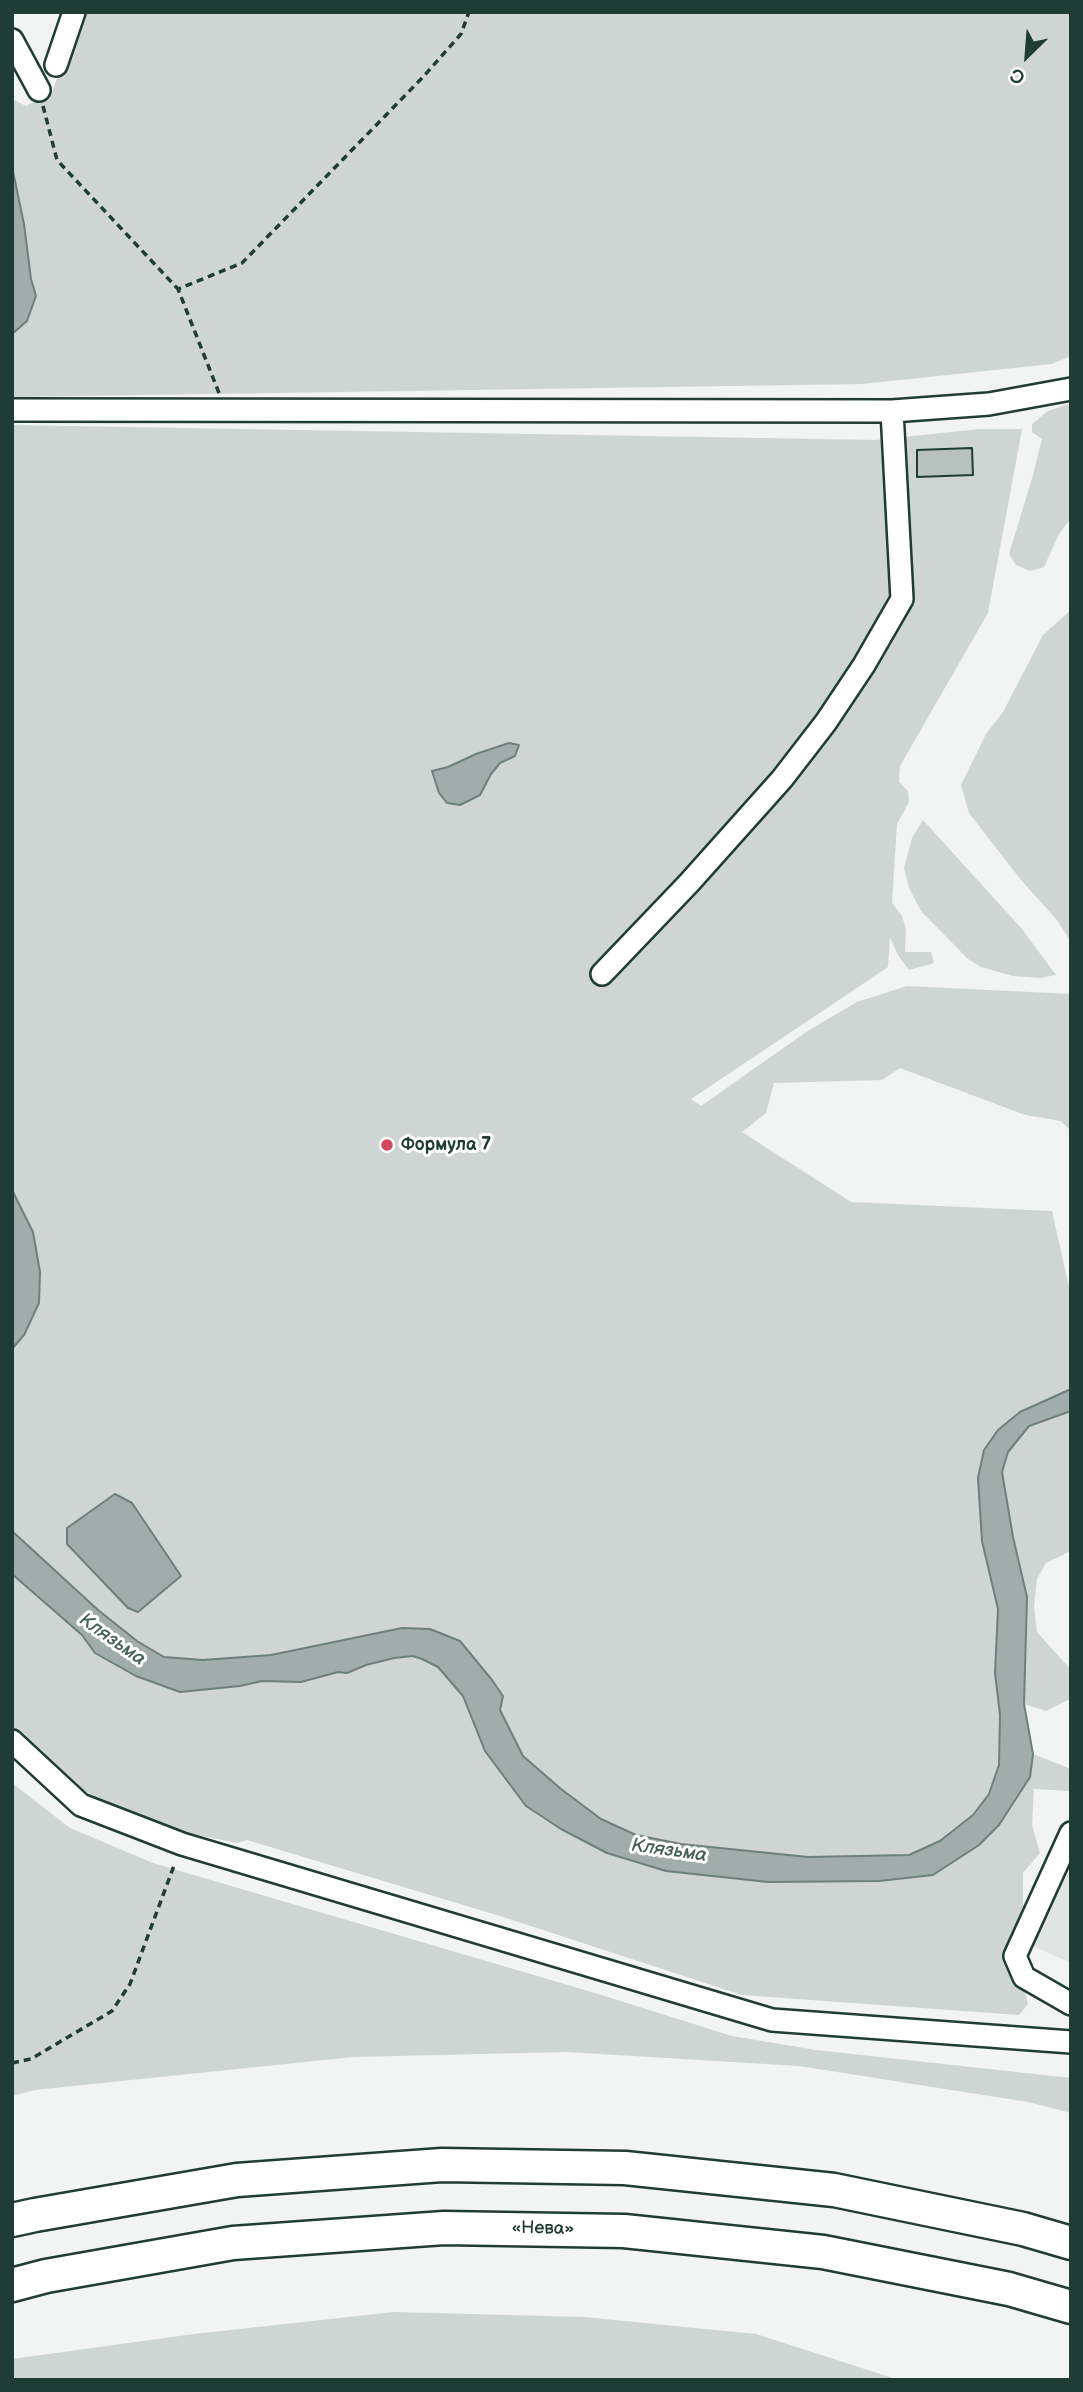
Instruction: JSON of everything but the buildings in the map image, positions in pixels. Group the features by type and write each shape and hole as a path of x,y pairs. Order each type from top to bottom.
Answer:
{"highway":[{"path":"12,2220 237,2180 442,2165 625,2168 834,2190 1023,2229 1071,2243"},
{"name":"«Нева»","path":"12,2285 46,2276 233,2244 444,2228 610,2230 824,2252 1009,2289 1071,2307"}],"street":[{"path":"56,65 74,12"},
{"path":"12,40 39,90"},
{"path":"12,410 892,411 989,404 1071,389"},
{"path":"602,974 689,883 782,779 864,665 902,599 892,411"},
{"path":"12,1741 81,1805 182,1844 772,2020 947,2035 1069,2039"},
{"path":"1071,1833 1015,1956 1024,1976 1071,2004"}],"path":[{"path":"178,289 242,263 423,77 461,34 469,12"},
{"path":"39,90 57,160 178,289 226,412"},
{"path":"12,2063 31,2059 113,2011 130,1984 182,1844"}],"shaded area":[{"path":"82,12 1071,12 1071,356 1052,364 862,384 12,397 12,334 17,331 36,296 12,167 12,99 26,106 52,92"},
{"path":"1071,403 1071,518 1059,534 1044,567 1030,571 1016,565 1009,554 1042,439 1032,432 1032,424 1048,411"},
{"name":"Формула 7","path":"12,425 875,440 980,429 1022,429 988,613 900,766 899,782 908,791 909,802 897,824 892,903 902,916 906,929 905,952 931,952 934,963 909,970 890,937 888,967 691,1099 701,1106 809,1030 857,1002 907,986 1071,994 1071,1131 1061,1121 1025,1115 900,1068 882,1080 774,1083 766,1113 742,1132 851,1202 1052,1211 1071,1296 1071,1389 1020,1412 984,1450 978,1478 982,1541 998,1609 995,1673 1000,1715 999,1765 989,1794 973,1815 940,1841 909,1855 808,1857 681,1844 636,1835 601,1819 523,1756 500,1710 492,1680 460,1641 203,1660 163,1657 137,1641 98,1610 12,1531 12,1349 24,1335 39,1303 40,1272 33,1232 12,1190"},
{"path":"1071,610 1071,942 1057,920 1021,880 969,813 961,785 986,734 1003,712 1043,635"},
{"path":"923,820 1022,929 1056,975 1040,978 1013,976 981,967 968,959 921,911 909,888 904,868 912,838"},
{"path":"1071,1411 1071,1551 1046,1563 1037,1579 1034,1606 1037,1632 1071,1670 1071,1696 1046,1711 1024,1704 1027,1597 1002,1472 1008,1452 1029,1426"},
{"path":"12,1574 82,1635 95,1653 253,1682 310,1680 338,1672 347,1673 394,1658 413,1656 422,1659 438,1667 463,1696 485,1751 539,1816 607,1853 768,1882 879,1881 933,1875 1030,1777 1033,1754 1071,1769 1069,1791 1034,1789 1032,1825 1040,1853 1023,1873 1023,1984 1028,2004 1019,2015 742,1995 500,1916 247,1840 237,1843 179,1831 125,1813 42,1767 27,1740 12,1726"},
{"path":"12,1783 70,1828 153,1863 732,2036 816,2050 1071,2078 1071,2113 1028,2102 799,2066 567,2052 353,2057 35,2090 12,2096"},
{"path":"1071,1866 1071,1963 1033,1946"},
{"path":"394,2312 584,2317 756,2334 899,2380 12,2380 12,2359 194,2334"}],"water":[{"path":"12,167 36,296 27,321 12,334"},
{"path":"509,743 519,745 515,756 500,763 480,795 460,805 447,803 439,793 432,771"},
{"path":"12,1190 33,1232 40,1272 39,1303 24,1335 12,1349"},
{"name":"Клязьма","path":"1071,1389 1071,1411 1029,1426 1008,1452 1002,1472 1027,1597 1024,1704 1033,1754 1030,1777 999,1825 979,1845 933,1875 879,1881 768,1882 666,1871 607,1853 561,1829 526,1806 485,1751 463,1696 438,1667 422,1659 413,1656 394,1658 347,1673 338,1672 301,1682 262,1681 180,1692 136,1676 95,1653 82,1635 12,1574 12,1531 98,1610 137,1641 164,1657 203,1660 271,1655 402,1628 430,1629 460,1641 492,1680 503,1696 500,1710 523,1756 601,1819 636,1835 681,1844 808,1857 909,1855 940,1841 973,1815 989,1794 999,1765 1000,1715 995,1673 998,1609 982,1541 978,1478 984,1450 998,1430 1020,1412"},
{"path":"115,1494 132,1503 181,1576 138,1612 128,1608 67,1544 67,1528"}],"place":[{"name":"Формула 7","path":"387,1145"}]}
